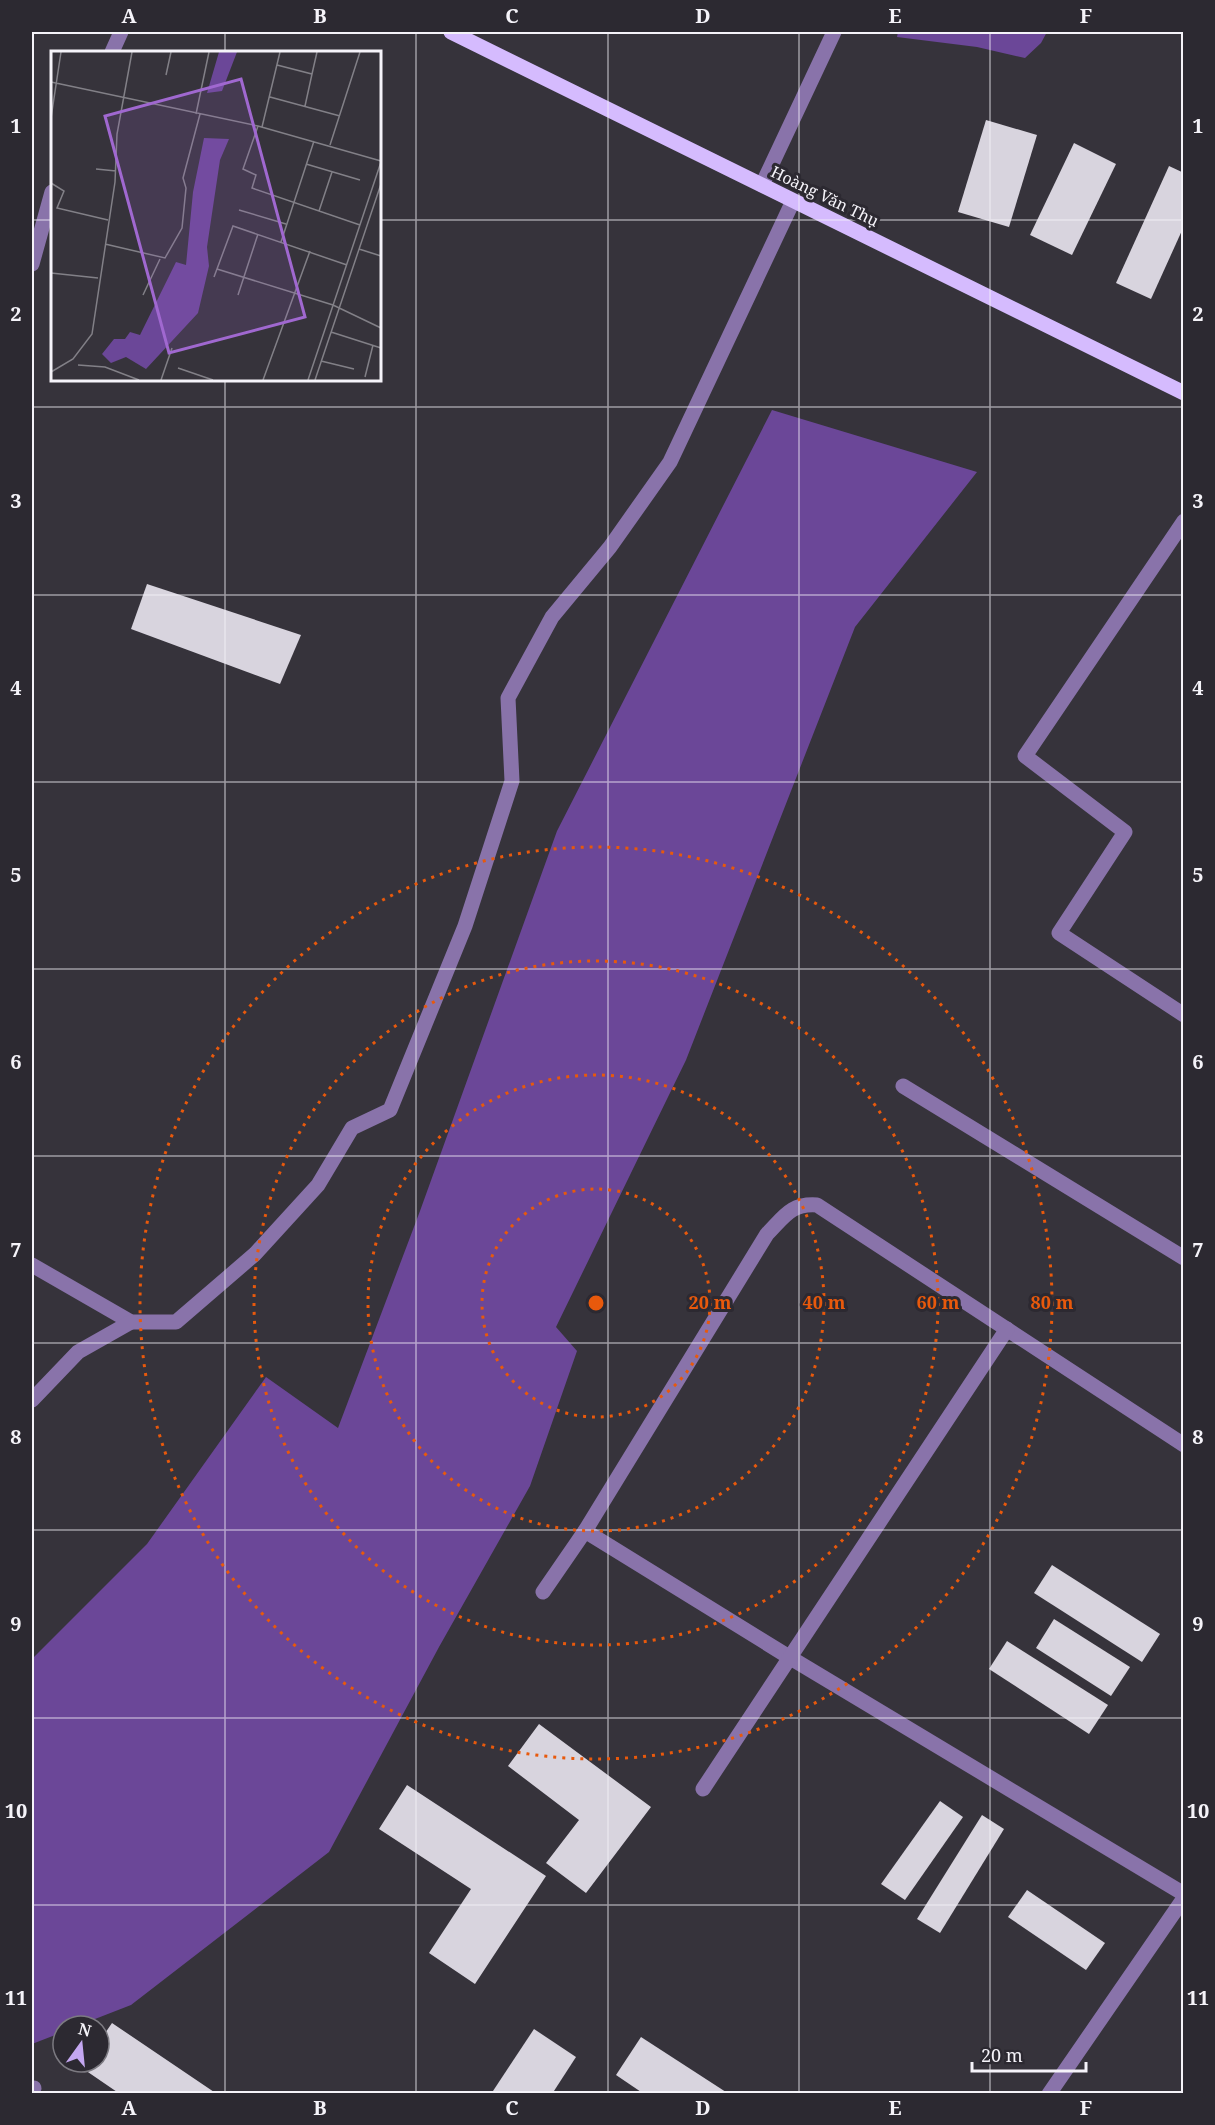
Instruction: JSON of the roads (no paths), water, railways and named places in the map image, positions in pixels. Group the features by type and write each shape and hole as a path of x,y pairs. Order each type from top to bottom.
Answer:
{"main road":[{"name":"Hoàng Văn Thụ","path":"451,32 1184,393"}],"street":[{"path":"112,51 121,32"},
{"path":"762,185 834,32"},
{"path":"32,264 51,196"},
{"path":"32,1400 78,1352 131,1322 176,1322 255,1254 310,1194 318,1185 352,1128 390,1110 465,926 512,781 508,698 552,617 610,547 670,462 793,201"},
{"path":"1184,521 1025,756 1125,832 1059,933 1184,1015"},
{"path":"903,1086 1184,1258"},
{"path":"543,1592 585,1531 767,1234 794,1207 806,1204 817,1205 1182,1442"},
{"path":"32,1265 131,1322"},
{"path":"703,1789 1007,1329"},
{"path":"585,1531 789,1657 1184,1894"},
{"path":"1049,2094 1184,1898"}]}
